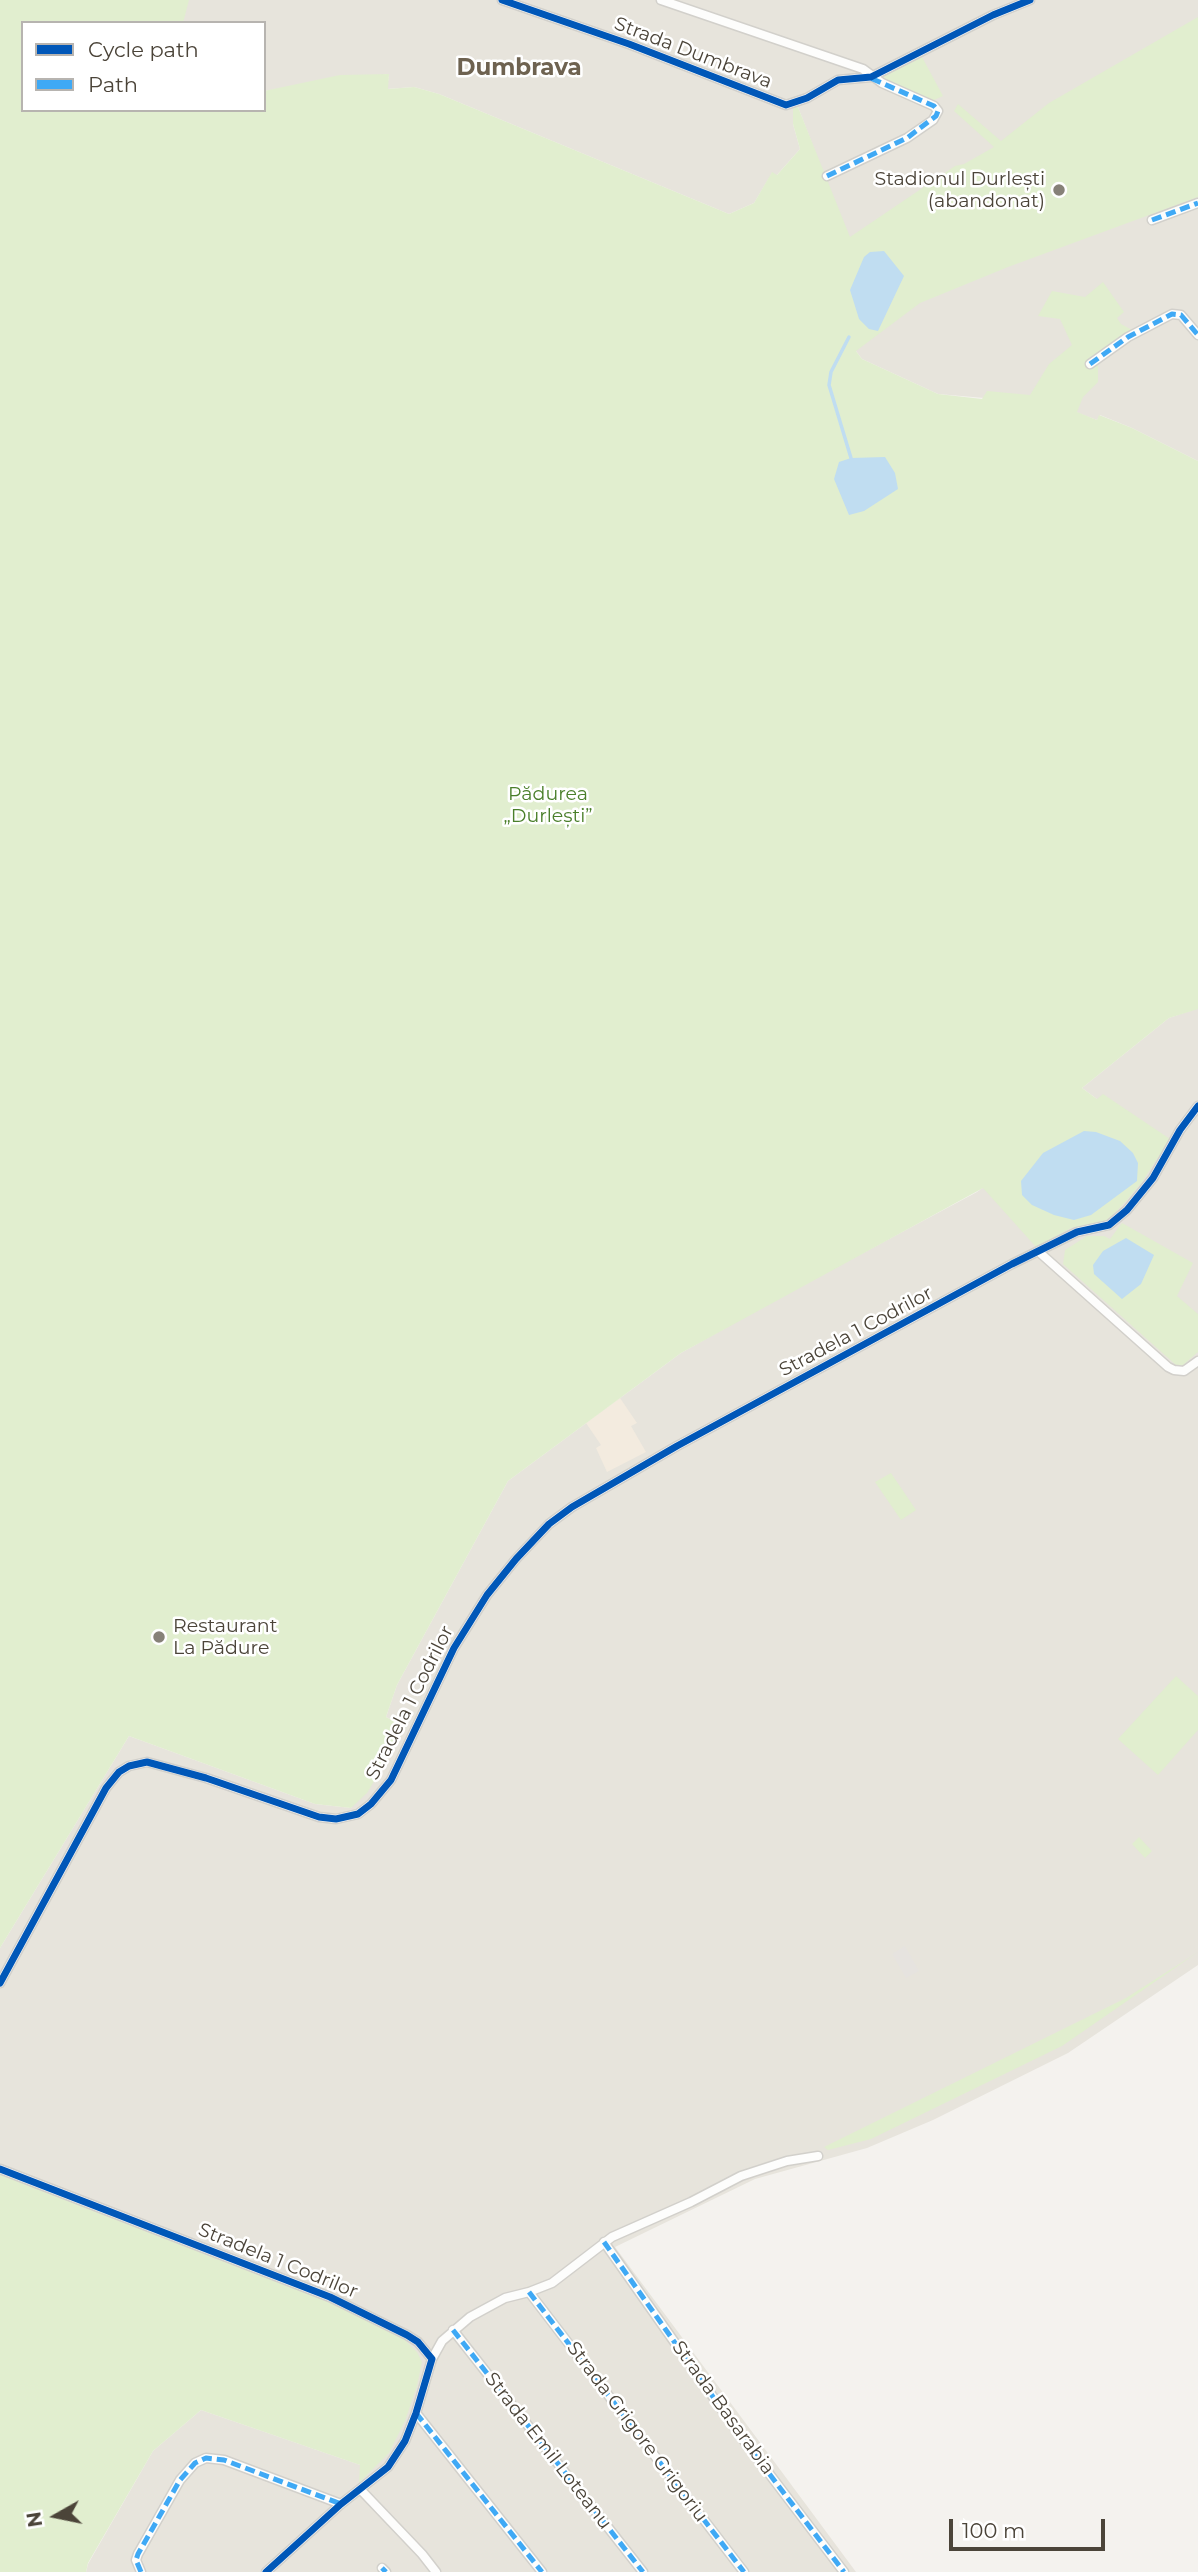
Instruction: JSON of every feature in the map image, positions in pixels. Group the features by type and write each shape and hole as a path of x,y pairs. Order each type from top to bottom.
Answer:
{"street":[{"name":"Strada Dumbrava","path":"502,0 629,44 786,105 807,98 838,80 871,77"},
{"path":"661,0 863,69 871,77 934,106 938,111 936,116 907,138 827,176"},
{"path":"1002,0 1009,9"},
{"path":"871,77 1030,0"},
{"path":"1152,220 1198,203"},
{"path":"1090,363 1128,337 1172,314 1181,315 1198,335"},
{"name":"Stradela 1 Codrilor","path":"0,1983 106,1788 119,1772 147,1762 206,1778 319,1817 336,1819 358,1814 372,1804 391,1780 454,1648 487,1595 549,1524 572,1507 677,1446 1039,1252 1077,1232 1109,1224 1118,1218 1153,1178 1180,1130 1198,1106"},
{"path":"1039,1252 1168,1367 1184,1371 1198,1361"},
{"path":"266,2572 341,2504 388,2467 396,2457 416,2413 432,2359 442,2341 453,2330 494,2303 562,2278 604,2242 638,2224 691,2202 741,2176 787,2161 818,2156"},
{"name":"Stradela 1 Codrilor","path":"0,2169 330,2297 407,2335 418,2342 432,2359"},
{"name":"Strada Basarabia","path":"604,2242 742,2438 844,2572"},
{"name":"Strada Grigore Grigoriu","path":"529,2292 744,2572"},
{"name":"Strada Emil Loteanu","path":"453,2330 643,2572"},
{"path":"416,2413 542,2572"},
{"path":"141,2572 136,2560 180,2480 195,2463 206,2458 224,2460 341,2504"},
{"path":"360,2489 436,2572"}],"shaded area":[{"path":"0,0 1198,0 1198,461 1100,415 1097,420 1054,404 938,394 862,359 856,351 826,180 798,107 793,109 793,124 800,149 776,176 772,173 754,203 729,214 439,94 414,87 387,89 389,74 266,91 266,21 40,21"},
{"path":"1198,1009 1198,1965 1068,2053 933,2120 867,2148 755,2179 615,2247 856,2572 86,2572 88,2564 153,2451 201,2410 366,2467 0,2178 0,1948 129,1736 315,1804 351,1808 405,1726 386,1717 397,1685 508,1481 681,1353 977,1192 1097,1099 1082,1088 1169,1018"},
{"path":"620,1398 637,1423 631,1426 646,1452 607,1472 596,1448 601,1445 586,1423"},
{"path":"905,1946 919,1971 906,1978 892,1954"}],"green space":[{"name":"Pădurea „Durlești”","path":"0,0 189,0 184,21 21,21 21,112 266,112 266,91 340,75 389,74 388,89 414,87 439,94 729,214 754,203 772,172 777,175 800,149 793,124 793,108 798,107 850,237 955,166 964,164 994,147 954,111 958,104 1001,141 1049,103 1198,17 1198,197 1008,267 920,303 856,351 862,359 938,394 982,399 987,391 1030,395 1049,364 1072,345 1060,319 1038,316 1052,291 1085,297 1103,282 1124,312 1117,318 1121,324 1132,330 1136,338 1129,339 1098,362 1098,382 1083,397 1077,412 1097,420 1099,415 1132,428 1198,461 1198,1009 1169,1018 1082,1088 1097,1099 1103,1094 1170,1139 1127,1200 1110,1218 1100,1223 1071,1228 1036,1247 983,1188 681,1353 508,1481 397,1685 386,1717 406,1727 367,1793 351,1808 315,1804 129,1736 0,1948"},
{"path":"922,57 943,96 934,100 886,81 882,76"},
{"path":"1122,1223 1193,1263 1177,1296 1198,1314 1198,1352 1183,1365 1176,1365 1063,1264 1065,1250 1087,1236 1104,1236 1110,1239"},
{"path":"891,1473 916,1510 901,1520 875,1482"},
{"path":"1176,1676 1198,1696 1198,1730 1158,1775 1118,1739"},
{"path":"1139,1837 1152,1851 1145,1858 1132,1844"},
{"path":"1198,1952 1062,2046 871,2139 828,2150 824,2147 1126,1998"},
{"path":"0,2173 339,2304 405,2340 417,2352 422,2362 405,2421 389,2453 359,2483 360,2465 201,2410 153,2451 88,2563 86,2572 0,2572"}],"water":[{"path":"884,251 904,276 878,331 869,329 859,319 850,290 864,257 870,252"},
{"path":"885,457 895,473 898,489 864,511 849,515 834,479 839,462 851,458"},
{"path":"1084,1131 1096,1132 1120,1141 1133,1153 1138,1163 1137,1181 1091,1215 1074,1220 1032,1205 1022,1195 1021,1181 1043,1153"},
{"path":"1126,1238 1154,1255 1141,1284 1122,1299 1094,1274 1093,1265 1103,1251"}],"waterway":[{"path":"849,337 831,372 829,385 851,458"}],"marked path":[{"path":"827,176 907,138 936,116 938,111 934,106 868,77"},
{"path":"1152,220 1198,203"},
{"path":"1090,364 1128,337 1172,314 1181,315 1198,335"},
{"path":"604,2242 742,2438 844,2572"},
{"path":"529,2292 744,2572"},
{"path":"453,2330 643,2572"},
{"path":"416,2413 542,2572"},
{"path":"141,2572 136,2560 138,2554 180,2480 195,2463 206,2458 224,2460 341,2504"},
{"path":"382,2568 386,2572"}],"cycle path":[{"path":"502,0 629,44 786,105 807,98 838,80 871,77 993,15 1030,0"},
{"path":"0,1983 106,1788 119,1772 129,1766 147,1762 206,1778 319,1817 336,1819 358,1814 371,1804 391,1780 454,1648 487,1595 549,1524 572,1507 677,1446 1012,1264 1077,1232 1109,1225 1127,1210 1153,1178 1180,1130 1198,1106"},
{"path":"0,2169 330,2297 407,2335 418,2342 432,2359 405,2441 388,2467 341,2504 266,2572"}],"place":[{"name":"Stadionul Durlești (abandonat)","path":"1059,190"},
{"name":"Restaurant La Pădure","path":"159,1637"}],"district":[{"name":"Dumbrava","path":"519,68"}]}
